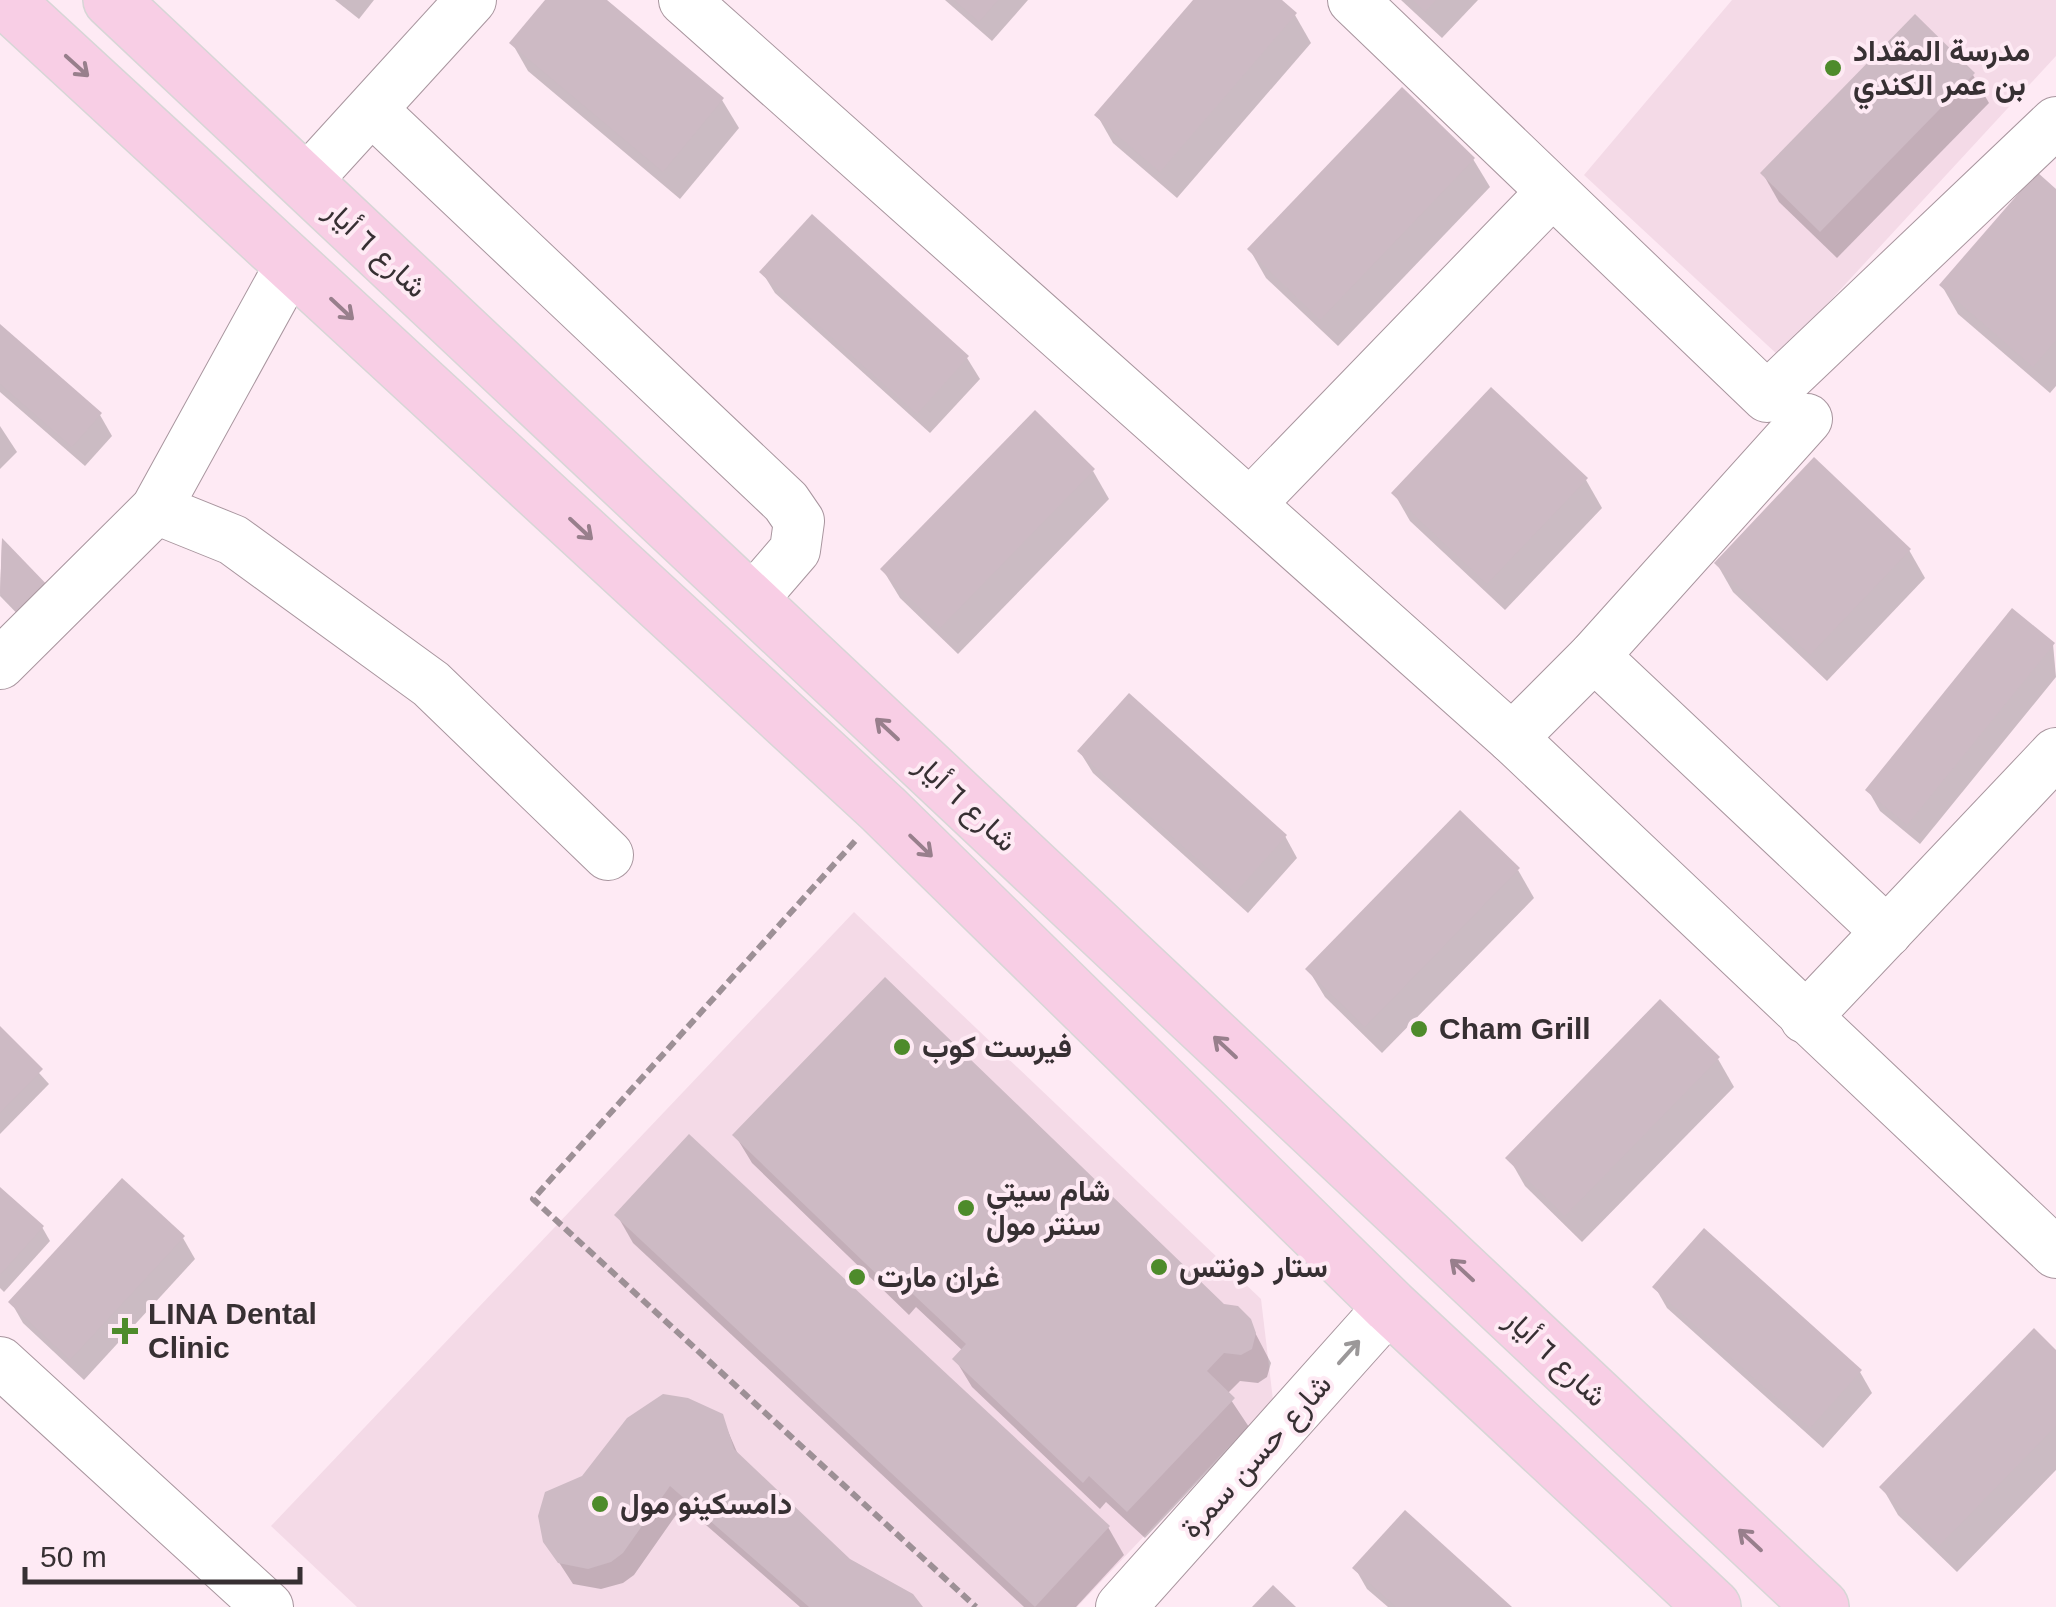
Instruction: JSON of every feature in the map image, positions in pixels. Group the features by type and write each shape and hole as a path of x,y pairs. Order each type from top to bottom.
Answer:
{"main road":[{"name":"شارع ٦ أيار","path":"5,0 884,809 1390,1306 1713,1607"},
{"name":"شارع ٦ أيار","path":"111,0 1821,1607"}],"street":[{"path":"305,182 472,0"},
{"path":"684,0 1512,738 2056,1254"},
{"path":"1353,0 1766,398 2056,122"},
{"path":"372,110 786,502 799,521 795,550 751,601"},
{"path":"1251,503 1552,192"},
{"path":"0,664 156,510 292,262"},
{"path":"1512,738 1594,656 1808,419"},
{"path":"156,510 233,540 432,684 608,855"},
{"path":"1594,656 1887,932"},
{"path":"1805,1018 2056,753"},
{"name":"شارع حسن سمرة","path":"1121,1607 1390,1306"},
{"path":"0,1362 268,1607"}],"path":[{"path":"884,809 533,1199 976,1607"}],"shaded area":[{"path":"1732,0 2056,0 2056,56 1779,356 1584,175"},
{"path":"854,912 1261,1299 1273,1400 1077,1607 357,1607 271,1526"}],"building":[{"path":"545,0 607,0 724,98 663,172 509,43"},
{"path":"954,0 998,0 979,22"},
{"path":"1193,0 1282,0 1297,13 1160,172 1094,115"},
{"path":"1413,0 1436,0 1425,12"},
{"path":"1915,14 1975,73 1820,232 1760,173"},
{"path":"1402,87 1475,158 1320,320 1247,249"},
{"path":"2037,172 2056,189 2056,340 2033,367 1939,285"},
{"path":"812,214 969,356 917,414 759,272"},
{"path":"0,324 102,413 72,447 0,384"},
{"path":"1491,387 1588,478 1487,584 1391,493"},
{"path":"1035,410 1095,469 940,628 880,569"},
{"path":"1814,457 1911,549 1810,655 1714,563"},
{"path":"2,538 53,591 24,619 0,593"},
{"path":"2012,608 2055,643 1907,825 1865,790"},
{"path":"1129,693 1287,835 1235,893 1077,751"},
{"path":"1460,810 1520,868 1365,1027 1305,969"},
{"name":"شام سيتي سنتر مول","path":"885,977 1224,1304 1238,1306 1251,1319 1256,1333 1252,1349 1241,1355 1224,1353 1207,1371 1235,1398 1127,1512 1089,1476 1083,1483 952,1359 966,1344 899,1281 892,1289 732,1135"},
{"path":"1660,999 1720,1057 1565,1216 1505,1158"},
{"path":"0,1026 43,1069 0,1113"},
{"path":"689,1134 1110,1526 1035,1607 614,1215"},
{"path":"122,1178 185,1236 70,1360 8,1302"},
{"path":"0,1187 44,1226 0,1275"},
{"path":"1704,1228 1862,1370 1810,1428 1652,1287"},
{"path":"2034,1328 2056,1350 2056,1426 1939,1546 1879,1487"},
{"name":"دامسكينو مول","path":"663,1394 688,1398 723,1414 734,1449 850,1559 913,1594 923,1607 809,1607 670,1486 623,1553 611,1562 588,1569 558,1563 543,1542 538,1516 545,1492 582,1476 627,1418"},
{"path":"1405,1510 1512,1607 1396,1607 1352,1568"},
{"path":"1273,1585 1296,1607 1252,1607"}],"place":[{"name":"مدرسة المقداد بن عمر الكندي","path":"1833,68"},
{"name":"Cham Grill","path":"1419,1029"},
{"name":"فيرست كوب","path":"902,1047"},
{"name":"شام سيتي سنتر مول","path":"966,1208"},
{"name":"ستار دونتس","path":"1159,1267"},
{"name":"غران مارت","path":"857,1277"},
{"name":"LINA Dental Clinic","path":"125,1331"},
{"name":"دامسكينو مول","path":"600,1504"}]}
